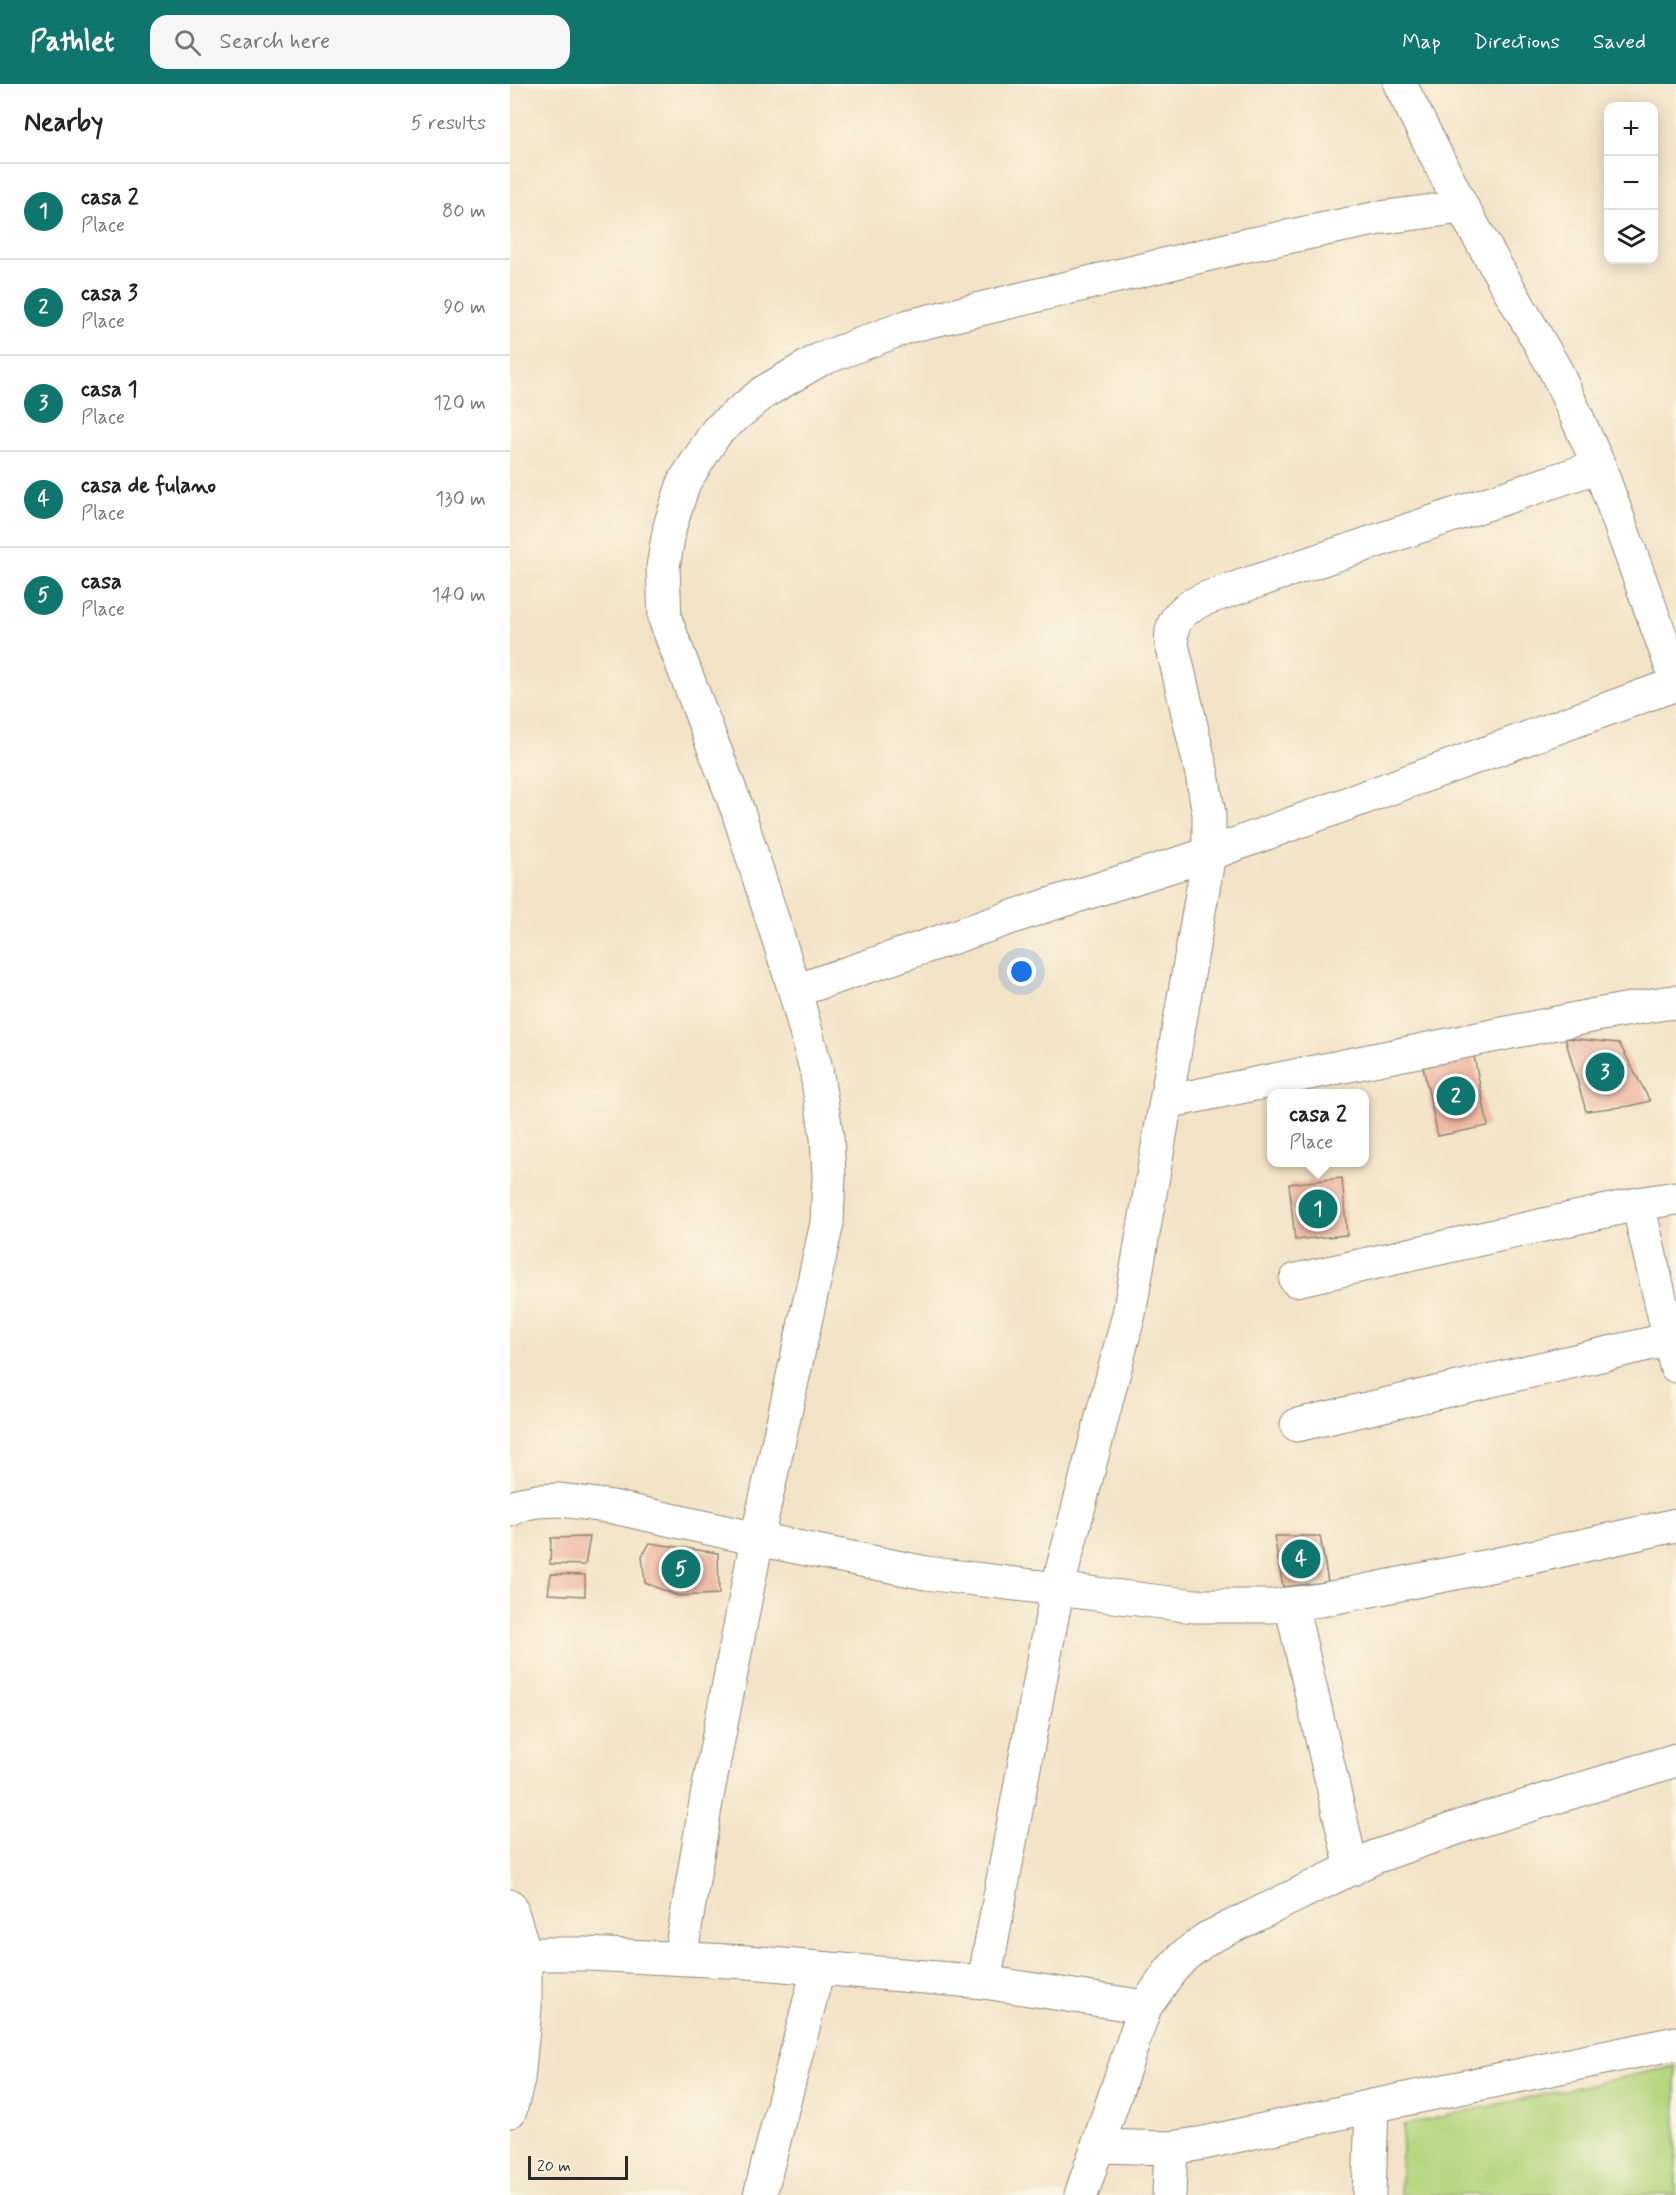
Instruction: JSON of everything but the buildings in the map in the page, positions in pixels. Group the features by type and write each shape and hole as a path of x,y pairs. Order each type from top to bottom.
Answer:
{"street":[{"path":"795,991 1039,908 1209,854 1676,681 1599,466 1556,371 1462,207 1400,84"},
{"path":"680,1958 706,1802 757,1539 827,1223 829,1176 827,1137 816,1069 795,991 738,811 665,619 663,567 670,526 684,482 717,431 764,392 819,360 909,326 1243,246 1379,218 1462,207"},
{"path":"984,1982 1058,1590 1129,1314 1209,854 1209,814 1171,636 1173,626 1184,610 1207,598 1599,466"},
{"path":"1166,1102 1596,1015 1676,1002"},
{"path":"1296,1280 1638,1204 1676,1198"},
{"path":"1297,1425 1673,1353 1638,1204"},
{"path":"510,1510 520,1504 537,1500 560,1500 613,1507 926,1573 1194,1606 1237,1607 1321,1600 1498,1565 1676,1525"},
{"path":"1291,1604 1352,1869"},
{"path":"1081,2195 1145,2007 1171,1970 1184,1956 1206,1939 1375,1857 1468,1824 1676,1760"},
{"path":"510,1906 525,2009 518,2079 510,2111"},
{"path":"517,1954 680,1958 984,1982 1145,2007"},
{"path":"760,2195 818,1969"},
{"path":"1098,2146 1171,2148 1237,2137 1371,2106 1676,2043"},
{"path":"1369,2195 1371,2106"},
{"path":"1169,2195 1171,2148"}],"green space":[{"path":"1676,2066 1676,2195 1400,2195 1403,2125"}],"place":[{"name":"casa 1","path":"1605,1072"},
{"name":"casa 3","path":"1456,1096"},
{"name":"casa 2","path":"1318,1209"},
{"name":"casa de fulano","path":"1301,1559"},
{"name":"casa","path":"681,1569"}]}
